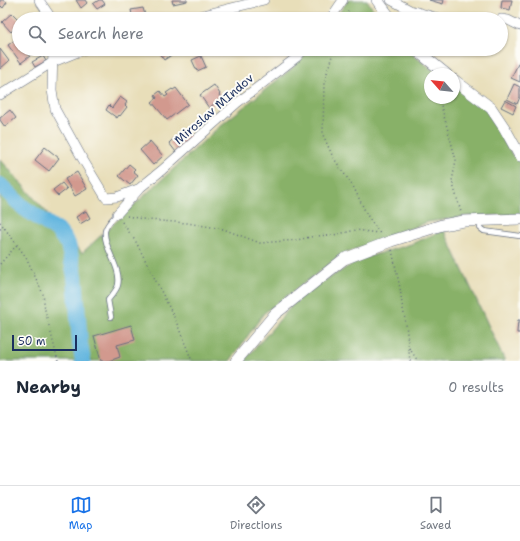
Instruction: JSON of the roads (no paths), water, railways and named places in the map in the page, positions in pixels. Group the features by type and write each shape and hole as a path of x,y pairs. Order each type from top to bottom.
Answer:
{"street":[{"path":"215,12 264,0"},
{"path":"335,12 343,0"},
{"path":"377,0 386,12"},
{"path":"391,0 417,12"},
{"path":"42,1 48,12"},
{"path":"508,20 520,26"},
{"path":"53,56 53,62"},
{"path":"0,95 53,62 68,56"},
{"name":"Miroslav MIndov","path":"117,214 141,188 237,103 298,56"},
{"path":"424,56 439,68"},
{"name":"Miroslav MIndov","path":"53,62 52,90 55,109 106,198 117,197 141,188"},
{"path":"460,85 491,108 519,152"},
{"path":"236,361 275,314 344,259 391,241 464,221 520,220"}],"lane":[{"path":"112,317 108,300 118,285 118,272 108,248 105,231 117,214"},
{"path":"480,220 480,228 484,231 520,236"}],"waterway":[{"path":"0,185 24,208 58,231 68,244 75,276 80,344 83,361"}]}
